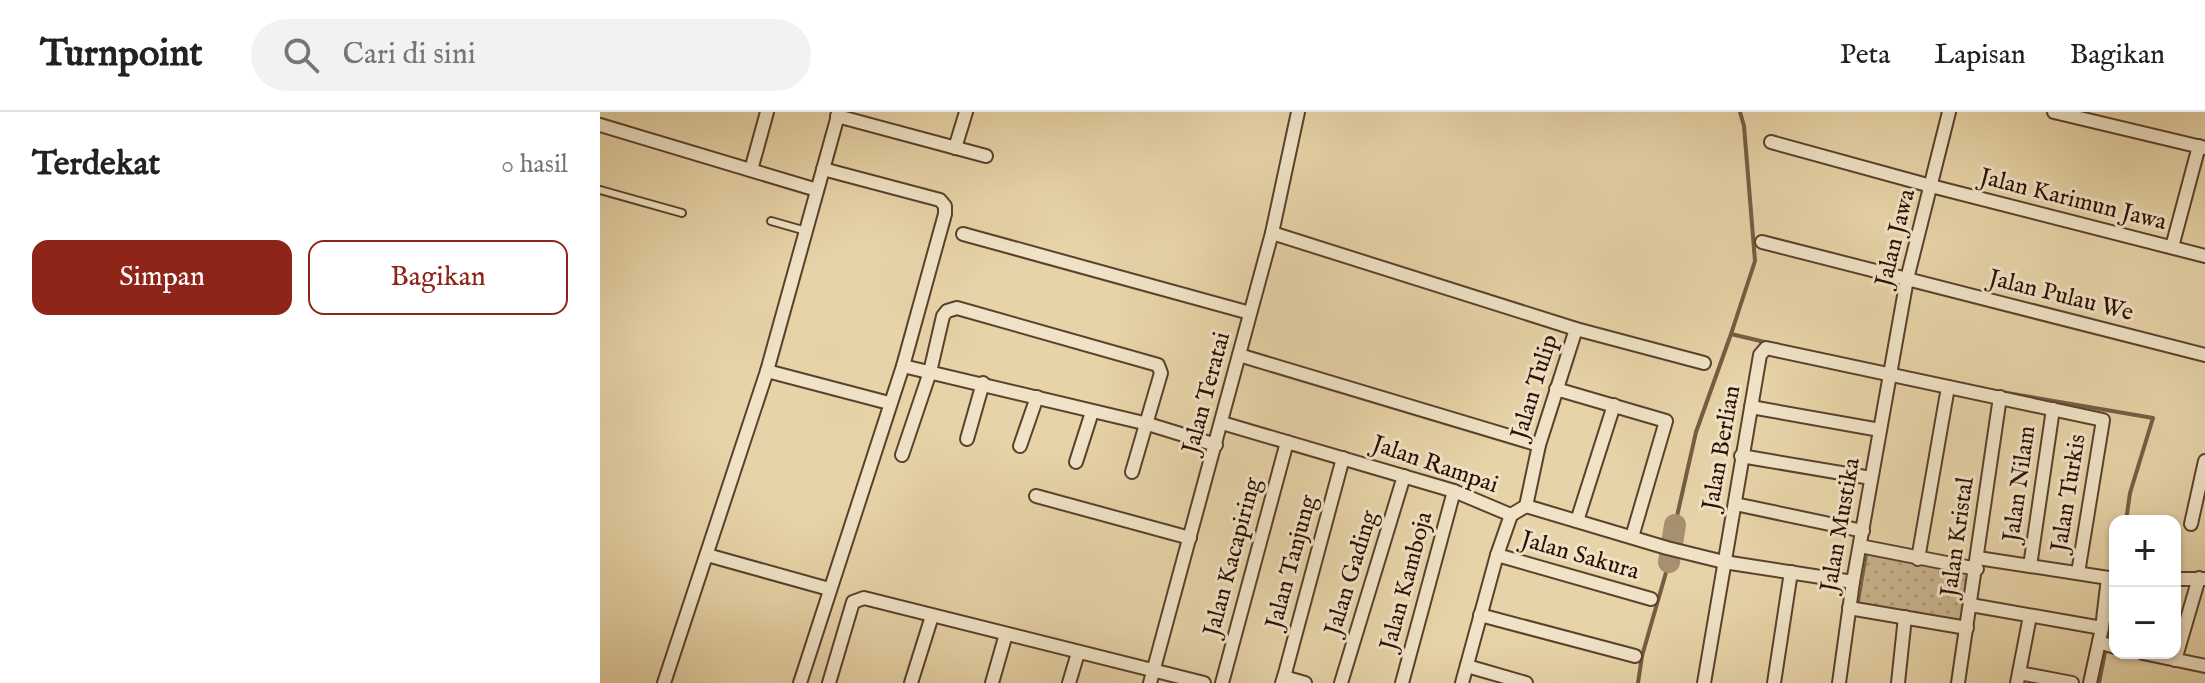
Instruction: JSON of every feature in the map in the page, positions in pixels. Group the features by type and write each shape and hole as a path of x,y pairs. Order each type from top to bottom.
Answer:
{"street":[{"path":"751,170 767,112"},
{"path":"955,148 966,112"},
{"name":"Jalan Teratai","path":"1151,677 1272,233 1298,112"},
{"name":"Jalan Jawa","path":"1890,371 1907,279 1949,112"},
{"path":"2054,112 2202,147 2172,247"},
{"path":"664,683 767,371 838,114 986,156"},
{"path":"600,125 817,190"},
{"name":"Jalan Karimun Jawa","path":"1771,142 2205,256"},
{"path":"823,169 940,200 945,206 902,455"},
{"path":"1272,233 1576,329 1704,363"},
{"path":"963,234 1250,313"},
{"name":"Jalan Pulau We","path":"1762,242 2205,355"},
{"path":"800,683 889,403 918,370 947,311 957,308 1158,365 1161,373 1132,472"},
{"name":"Jalan Tulip","path":"1526,506 1539,445 1576,329"},
{"name":"Jalan Berlian","path":"1704,683 1760,355 1766,348 1890,371"},
{"path":"1239,355 1539,445"},
{"path":"918,370 1148,424 1216,445"},
{"path":"767,371 889,403"},
{"path":"1890,371 1948,387 2053,409"},
{"name":"Jalan Mustika","path":"1839,683 1853,582 1890,371"},
{"path":"967,439 983,383"},
{"path":"1918,559 1948,387"},
{"path":"1556,389 1666,421 1632,537"},
{"path":"1020,446 1037,397"},
{"name":"Jalan Kristal","path":"1958,683 1978,564 2000,397"},
{"path":"1577,521 1614,405"},
{"path":"1751,407 1880,430"},
{"name":"Jalan Turkis","path":"2053,409 2103,420 2078,573"},
{"name":"Jalan Nilam","path":"2030,566 2053,409"},
{"path":"1076,462 1092,412"},
{"name":"Jalan Rampai","path":"1222,423 1454,491 1511,515 1526,506 1724,562 1853,582"},
{"name":"Jalan Kacapiring","path":"1222,683 1287,442"},
{"path":"1741,456 1871,478"},
{"name":"Jalan Tanjung","path":"1283,680 1343,458"},
{"path":"2191,524 2205,461"},
{"name":"Jalan Gading","path":"1341,683 1404,476"},
{"name":"Jalan Kamboja","path":"1402,683 1454,491"},
{"path":"1036,496 1190,538"},
{"path":"1735,504 1863,531"},
{"path":"1462,683 1511,515"},
{"path":"1860,546 1918,559 2030,566 2109,579"},
{"path":"707,555 829,589"},
{"name":"Jalan Sakura","path":"1497,555 1651,599"},
{"path":"1774,683 1791,572"},
{"path":"2175,660 2202,579 2181,579"},
{"path":"2090,683 2107,644 2102,628 2110,587"},
{"path":"829,683 853,602 858,598 1078,653 1151,677 1204,683"},
{"path":"1971,605 2102,628"},
{"path":"1849,608 1967,628"},
{"path":"1480,615 1635,656"},
{"path":"911,683 932,616"},
{"path":"2030,616 2018,678 2072,683"},
{"path":"1898,683 1905,617"},
{"path":"992,683 1006,634"},
{"path":"1069,683 1078,653"},
{"path":"2170,659 2205,666"},
{"path":"1467,666 1526,683"},
{"path":"1283,680 1305,683"}],"lane":[{"path":"600,190 682,213"},
{"path":"771,221 806,231"}],"shaded area":[{"path":"1867,554 1969,571 1960,624 1858,607"}],"waterway":[{"path":"1740,112 1744,126 1755,261 1731,334 1769,343"},
{"path":"1675,525 1696,432 1731,334"},
{"path":"2001,392 2153,418 2130,493 2127,515"},
{"path":"1669,562 1675,525"},
{"path":"1638,683 1642,656 1669,562"},
{"path":"2099,683 2109,632"}]}
